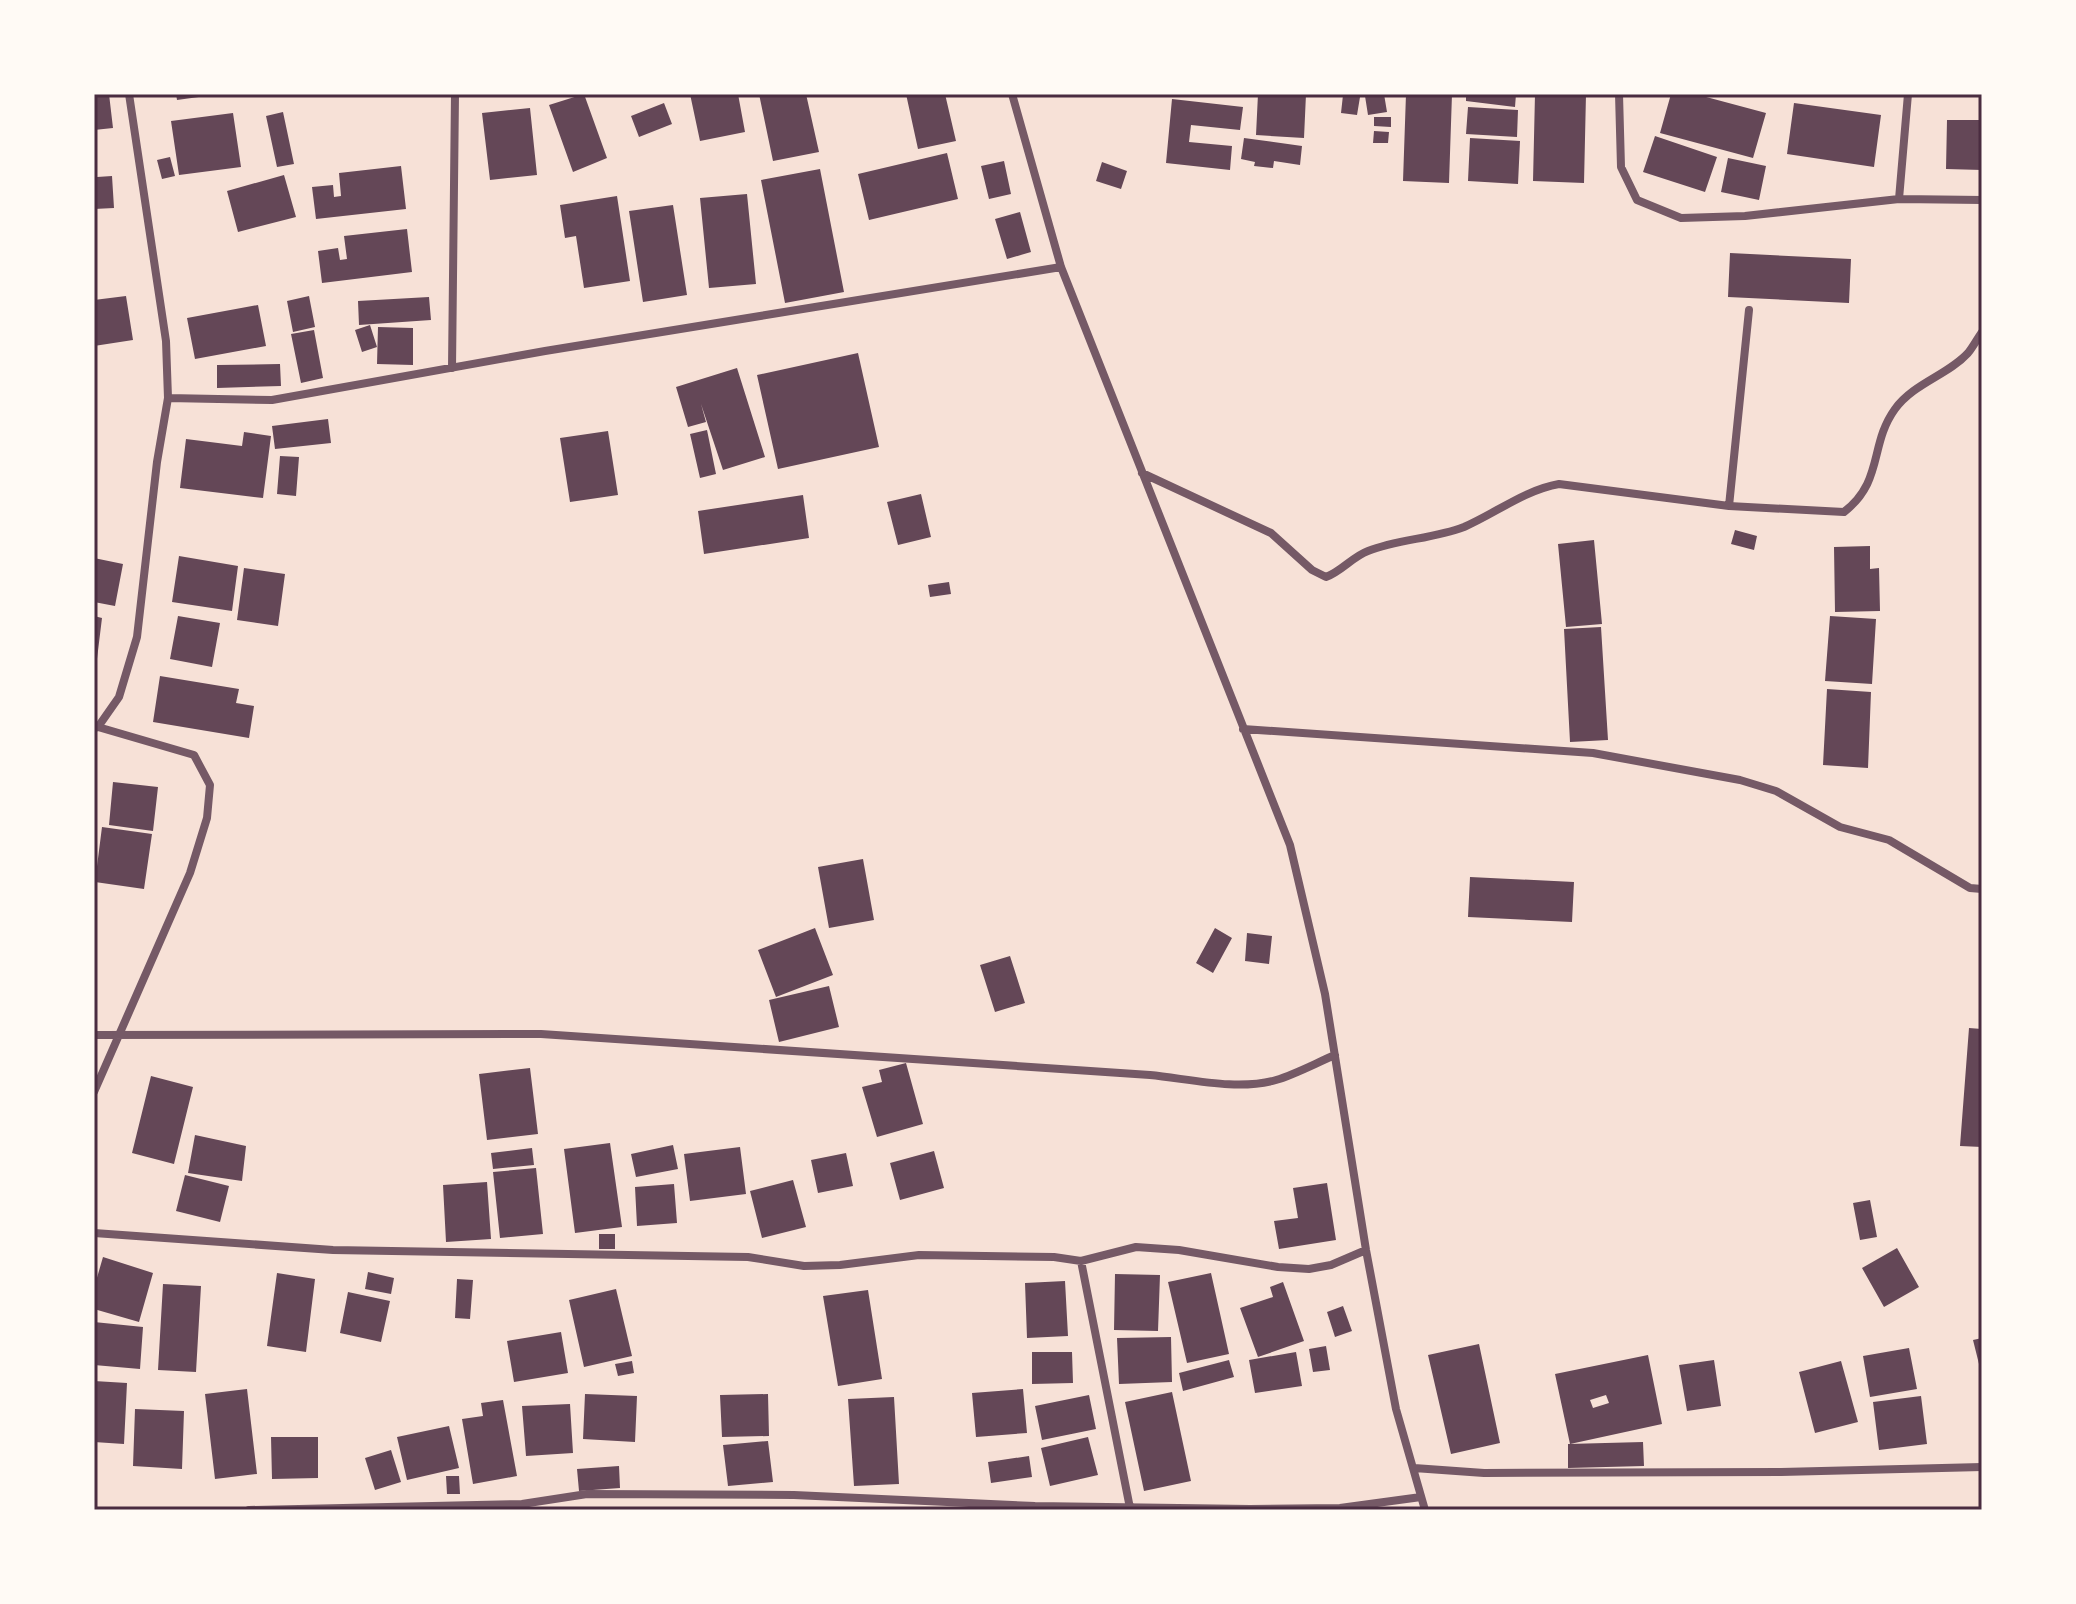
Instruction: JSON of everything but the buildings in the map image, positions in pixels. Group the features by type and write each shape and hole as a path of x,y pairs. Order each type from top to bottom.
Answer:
{"street":[{"path":"94,1092 190,873 207,818 210,785 194,755 96,727 119,697 137,637 157,462 168,398 166,341 129,94"},
{"path":"452,368 455,94"},
{"path":"1012,94 1061,267 1290,845 1325,994 1366,1250 1396,1409 1425,1510"},
{"path":"1619,94 1621,167 1637,200 1681,218 1745,216 1899,199 1982,200"},
{"path":"1899,199 1908,94"},
{"path":"168,398 272,400 1061,267"},
{"path":"1729,506 1749,310"},
{"path":"1142,473 1262,528 1312,570 1326,577 1367,551 1462,528 1543,487 1559,484 1729,506 1844,512 1856,502 1871,480 1884,428 1896,408 1930,377 1968,353 1982,332"},
{"path":"1968,353 1982,352"},
{"path":"1243,729 1593,753 1740,780 1776,791 1840,827 1889,840 1970,888 1982,889"},
{"path":"94,1035 541,1034 778,1048 1255,1084 1278,1080 1335,1055"},
{"path":"94,1233 333,1250 748,1257 804,1266 840,1265 919,1255 1054,1257 1081,1261 1136,1247 1179,1250 1278,1267 1309,1269 1331,1265 1366,1250"},
{"path":"1081,1261 1130,1508"},
{"path":"1414,1468 1484,1473 1781,1472 1982,1467"},
{"path":"249,1510 522,1504 587,1494 794,1495 1130,1508 1340,1508 1421,1497"}]}
